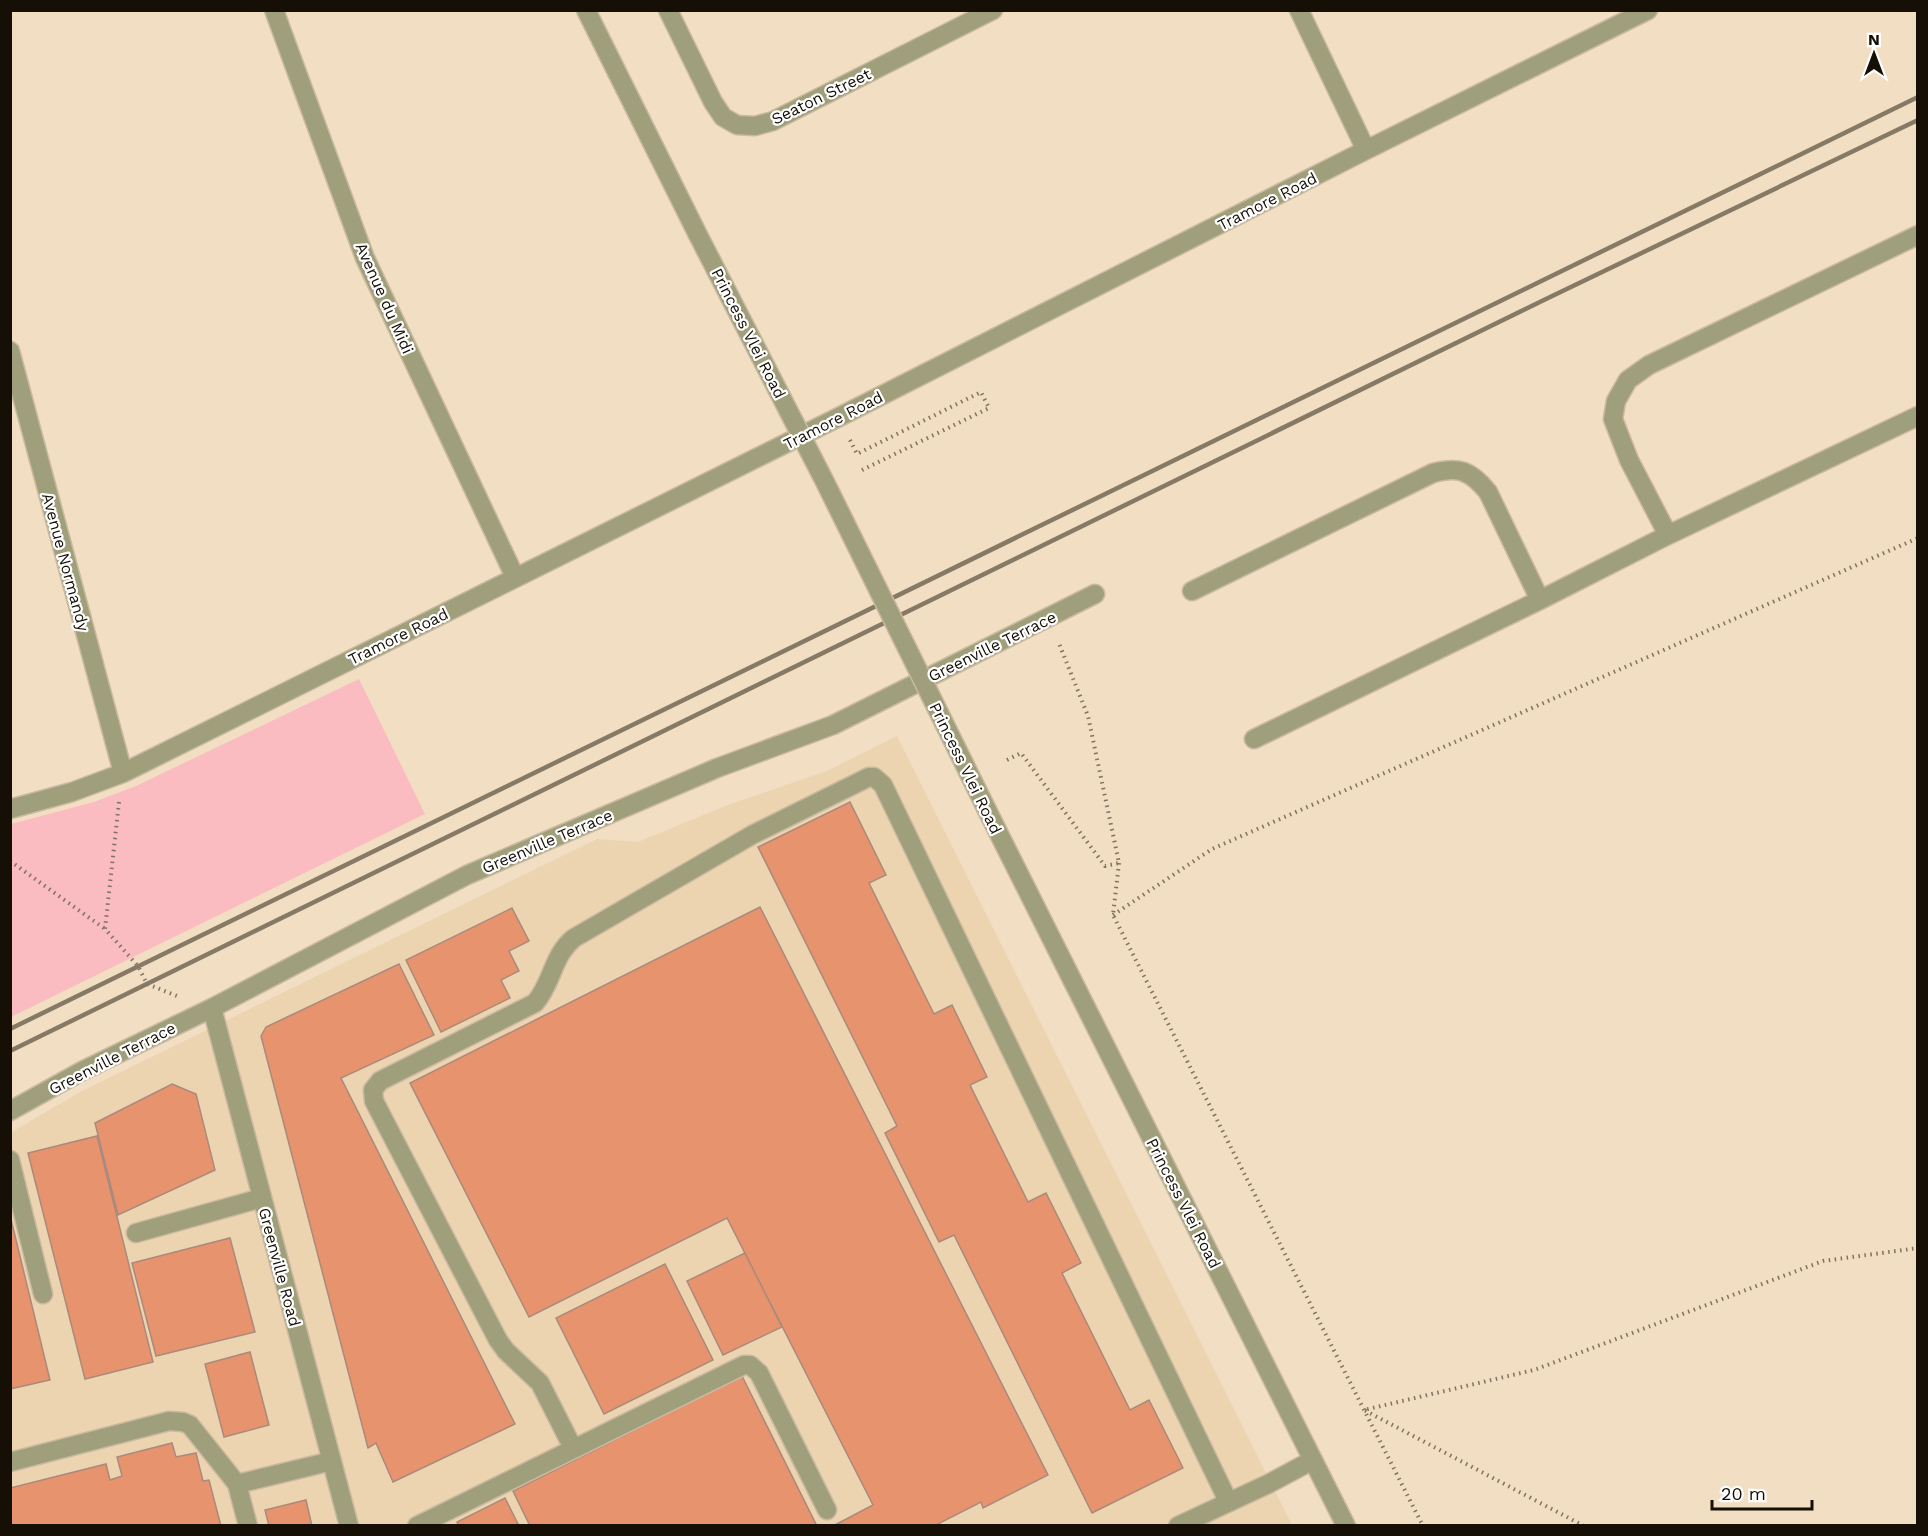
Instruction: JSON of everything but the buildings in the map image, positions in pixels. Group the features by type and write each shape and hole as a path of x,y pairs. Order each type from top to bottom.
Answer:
{"street":[{"name":"Avenue du Midi","path":"274,10 365,258 515,577"},
{"name":"Princess Vlei Road","path":"586,10 825,482 1346,1526"},
{"name":"Seaton Street","path":"668,10 713,102 723,117 737,125 755,126 773,122 993,10"},
{"path":"1299,10 1366,150"},
{"name":"Tramore Road","path":"10,809 72,792 123,773 850,412 1366,150 1648,10"},
{"path":"1668,535 1629,460 1613,419 1616,401 1628,380 1649,365 1917,235"},
{"name":"Avenue Normandy","path":"10,351 17,406 123,773"},
{"path":"1254,739 1668,535 1917,416"},
{"path":"1192,591 1433,473 1449,469 1464,471 1478,479 1488,492 1540,600"},
{"name":"Greenville Terrace","path":"10,1111 82,1071 212,1008 467,875 717,768 833,725 1095,594"},
{"path":"573,1448 540,1383 506,1351 498,1340 374,1101 373,1090 380,1081 535,1003 546,986 561,951 574,938 752,835 869,777 874,777 883,785 1228,1501"},
{"name":"Greenville Road","path":"212,1008 349,1526"},
{"path":"10,1160 43,1294"},
{"path":"136,1233 262,1198"},
{"path":"417,1526 738,1366 750,1365 759,1373 827,1510"},
{"path":"10,1462 176,1420 195,1430 237,1484 248,1526"},
{"path":"1178,1526 1313,1460"},
{"path":"237,1484 332,1461"}],"path":[{"path":"858,472 989,408 981,392 870,447"},
{"path":"1113,915 1212,849 1917,538"},
{"path":"1049,618 1088,716 1119,862 1113,915 1423,1526"},
{"path":"1007,760 1021,753 1105,866 1119,862"},
{"path":"105,929 123,773"},
{"path":"10,861 105,929 138,966 147,984 212,1008"},
{"path":"1364,1410 1534,1370 1823,1261 1917,1248"},
{"path":"1364,1410 1584,1526"}],"shaded area":[{"path":"359,679 425,814 11,1017 11,824 94,802 136,786"},
{"path":"897,736 1292,1525 11,1525 10,1133 80,1092 597,839 638,842 725,806 827,771"}],"railway":[{"path":"10,1029 1918,97"},
{"path":"10,1051 1546,299 1918,120"}]}
